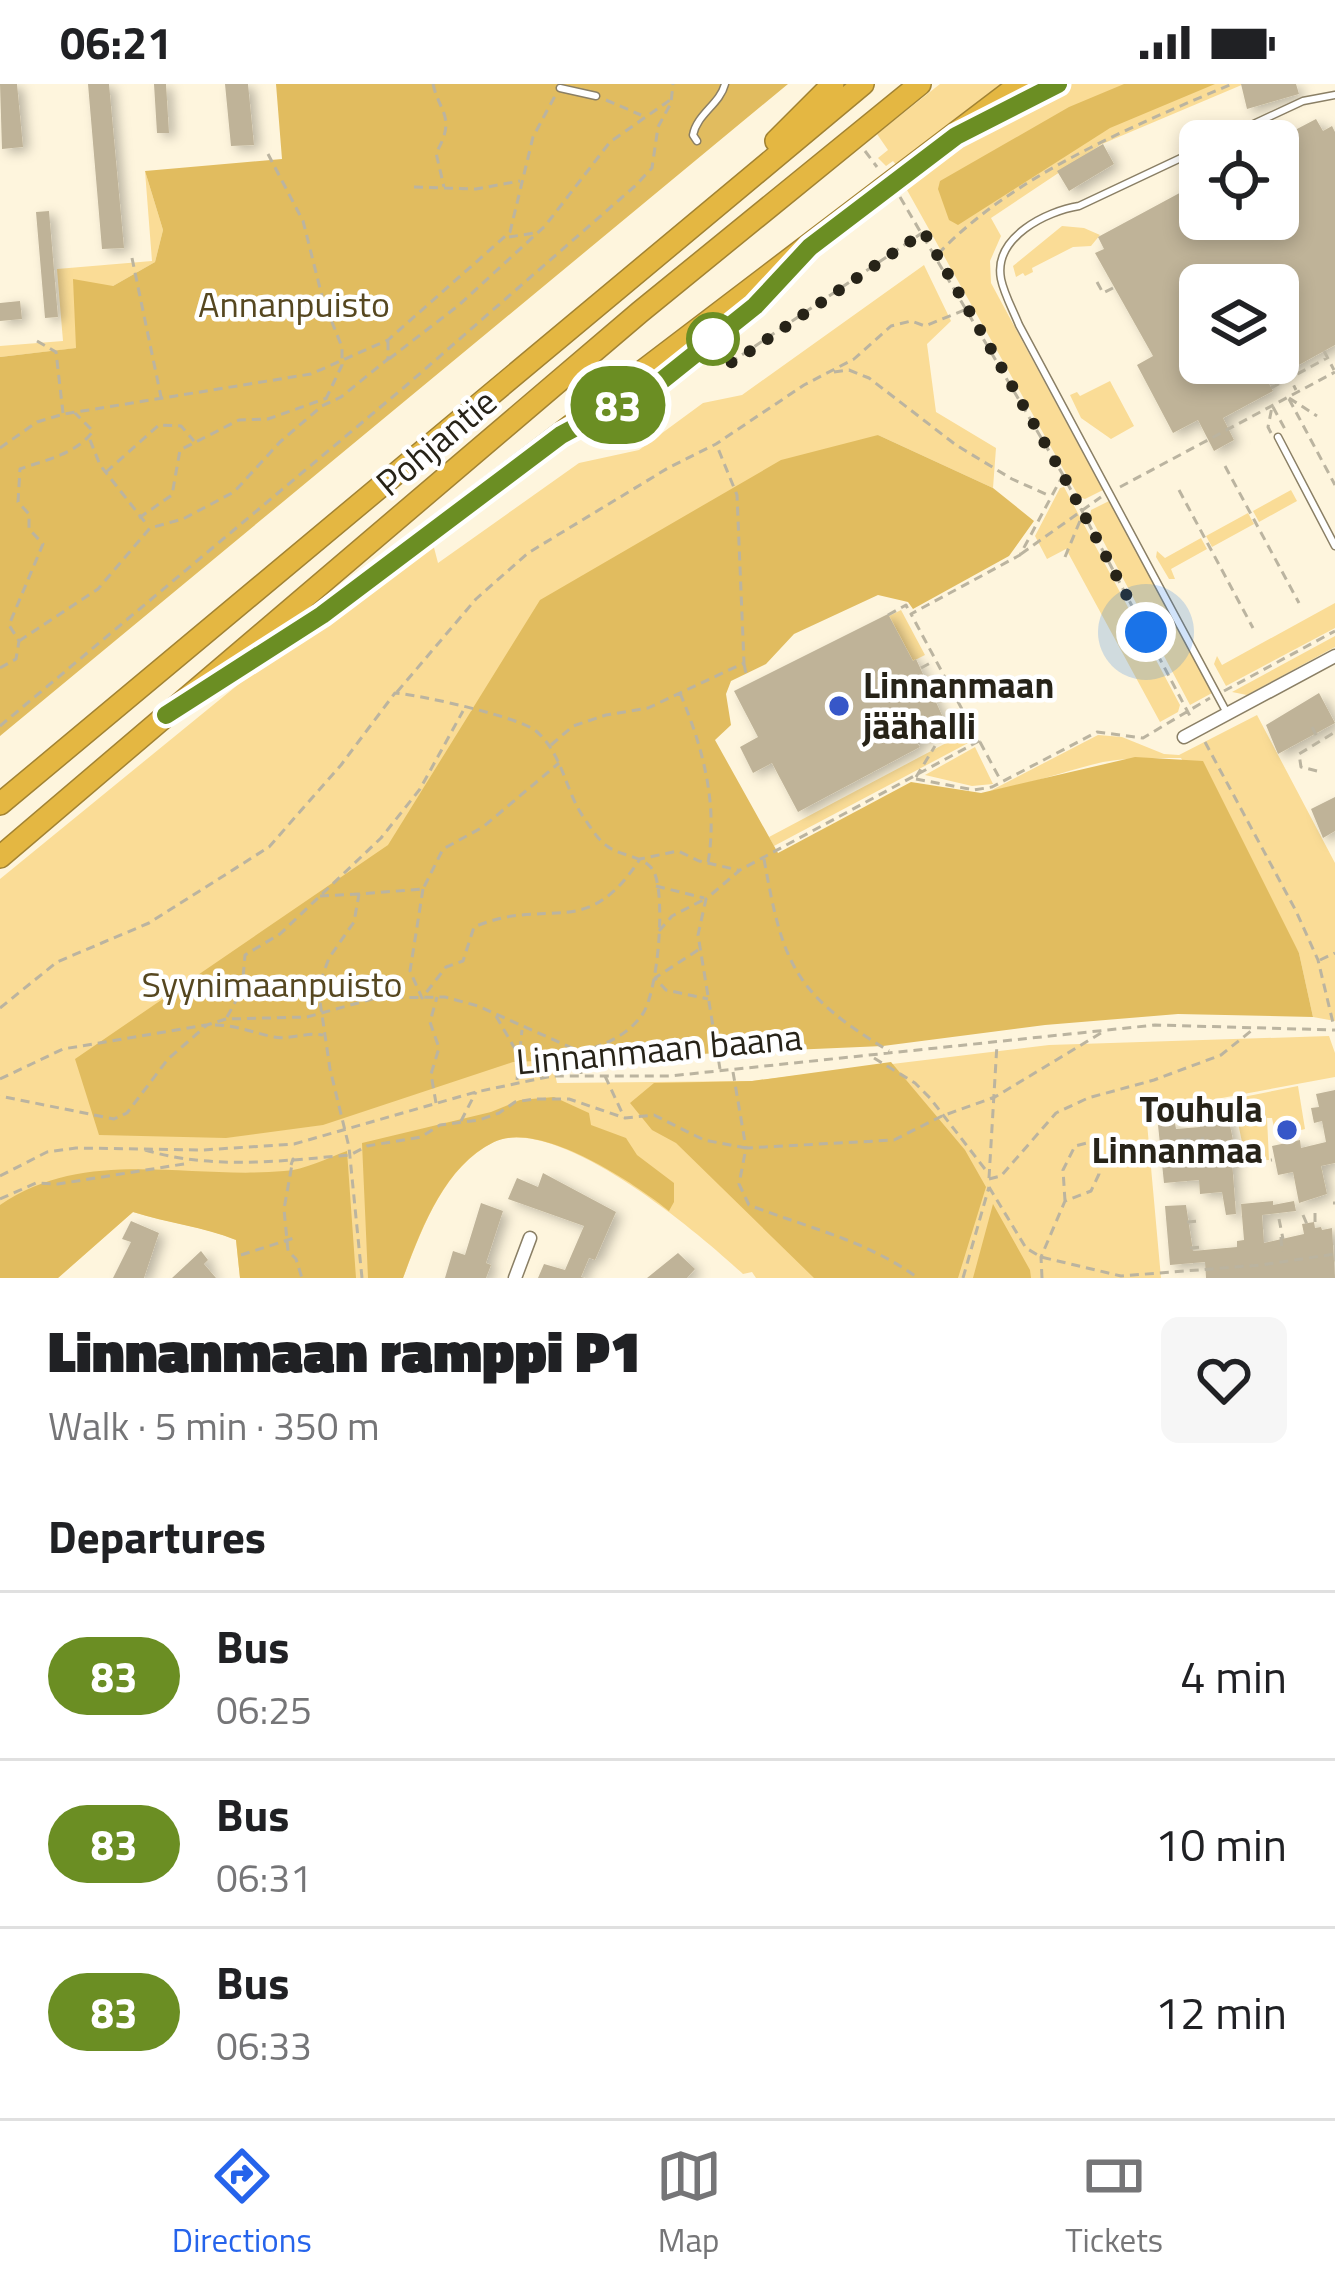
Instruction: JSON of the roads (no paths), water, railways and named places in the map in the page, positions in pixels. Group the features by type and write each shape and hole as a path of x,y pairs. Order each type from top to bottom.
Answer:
{"highway":[{"path":"728,195 833,84"},
{"name":"Pohjantie","path":"0,804 863,84"},
{"name":"Pohjantie","path":"0,857 640,312 920,84"},
{"path":"166,715 322,615 561,435 660,382 755,306 810,247 1021,84"},
{"path":"956,136 1058,84"}],"street":[{"path":"1184,737 1335,656"},
{"path":"515,1278 530,1238"}],"lane":[{"path":"698,141 695,126 725,84"},
{"path":"560,88 596,96"},
{"path":"1261,120 1303,100 1335,95"},
{"path":"1179,159 1031,224 1012,241 1000,278 1019,325 1227,712"},
{"path":"1276,438 1335,546"}],"place":[{"name":"Linnanmaan jäähalli","path":"839,706"},
{"name":"Touhula Linnanmaa","path":"1287,1130"}],"park label":[{"name":"Annanpuisto","path":"294,304"},
{"name":"Syynimaanpuisto","path":"272,984"}]}
